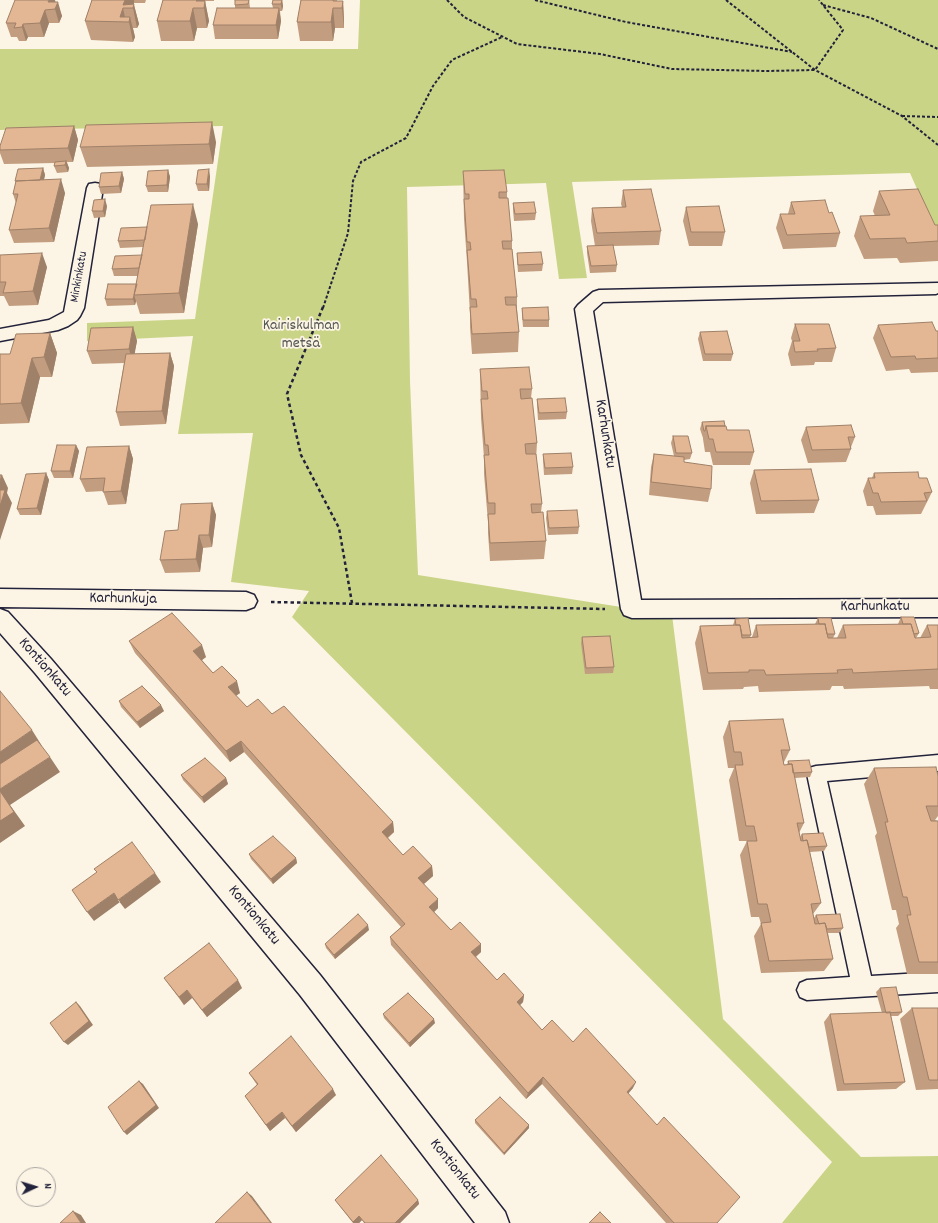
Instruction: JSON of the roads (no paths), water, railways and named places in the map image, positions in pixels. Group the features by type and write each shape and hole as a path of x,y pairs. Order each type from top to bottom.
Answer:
{"street":[{"name":"Minkinkatu","path":"0,335 52,326 71,316 75,308 95,188"},
{"name":"Karhunkatu","path":"936,288 599,296 584,309 632,610 938,608"},
{"name":"Karhunkuja","path":"0,598 246,601"},
{"name":"Kontionkatu","path":"0,618 43,666 310,985 494,1223"}],"lane":[{"path":"863,987 816,774 938,763"},
{"path":"807,990 938,982"}],"park label":[{"name":"Kairiskulman metsä","path":"301,336"}]}
